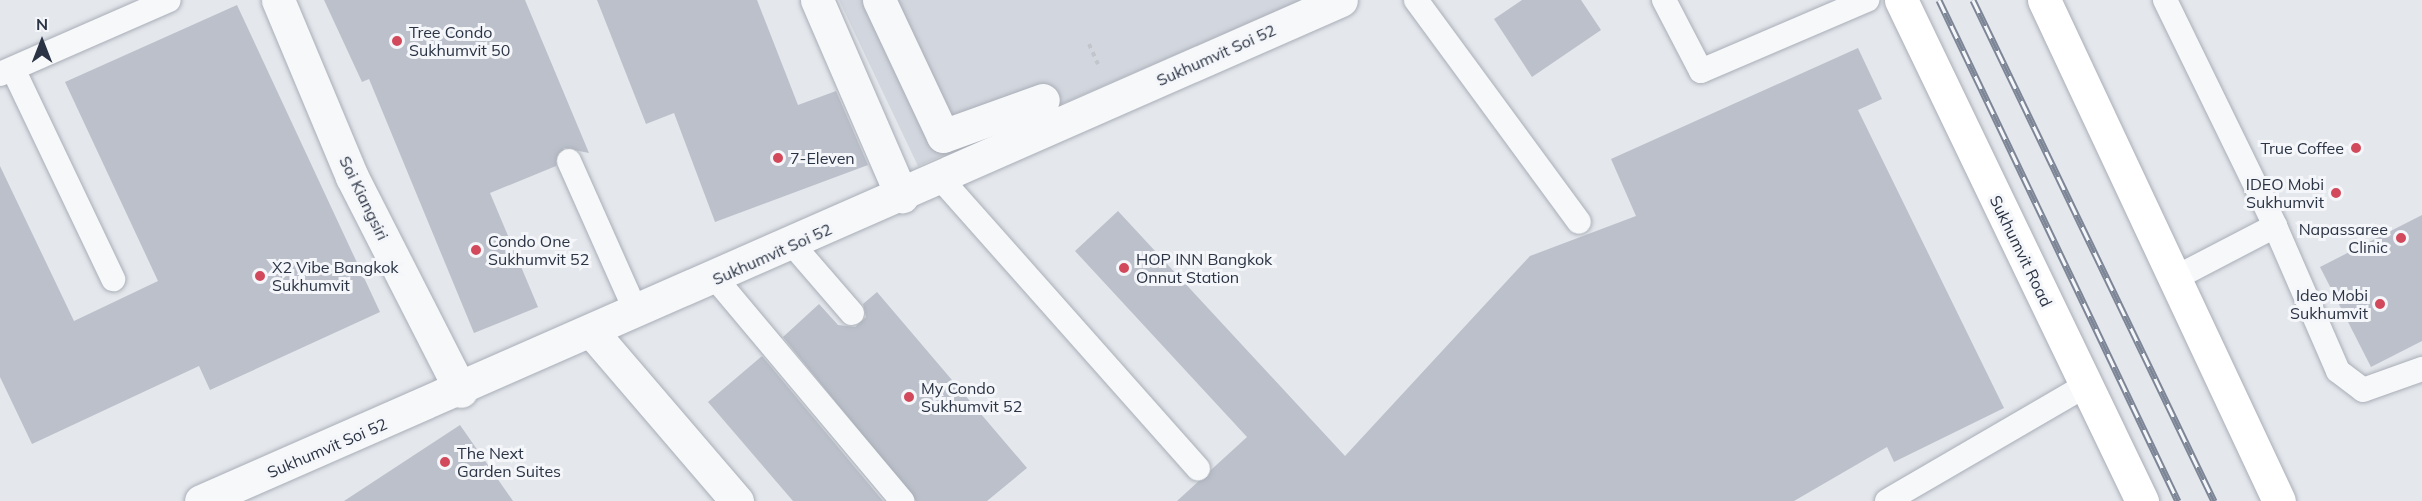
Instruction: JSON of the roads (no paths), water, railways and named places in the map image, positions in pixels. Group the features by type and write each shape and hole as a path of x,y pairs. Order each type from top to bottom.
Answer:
{"main road":[{"name":"Sukhumvit Road","path":"1901,0 2142,501"},
{"path":"2044,0 2279,501"}],"street":[{"name":"Soi Kiangsiri","path":"278,0 352,177 461,391"},
{"path":"817,0 902,196"},
{"path":"879,0 942,136 1043,100"},
{"name":"Sukhumvit Soi 52","path":"201,501 637,314 1341,0"},
{"path":"592,332 736,501"}],"lane":[{"path":"113,279 7,71 170,0"},
{"path":"1416,0 1579,222"},
{"path":"1664,0 1701,71 1867,0"},
{"path":"2165,0 2275,226 2338,371 2363,390 2422,369"},
{"path":"569,161 637,314"},
{"path":"941,179 1198,468"},
{"path":"2175,278 2275,226"},
{"path":"793,245 852,313"},
{"path":"716,279 902,501"},
{"path":"1887,501 2086,385"}],"railway":[{"path":"1939,0 2178,501"},
{"path":"1973,0 2214,501"}],"place":[{"name":"Tree Condo Sukhumvit 50","path":"397,41"},
{"name":"True Coffee","path":"2356,148"},
{"name":"7-Eleven","path":"778,158"},
{"name":"IDEO Mobi Sukhumvit","path":"2336,193"},
{"name":"Napassaree Clinic","path":"2401,238"},
{"name":"Condo One Sukhumvit 52","path":"476,250"},
{"name":"HOP INN Bangkok Onnut Station","path":"1124,268"},
{"name":"X2 Vibe Bangkok Sukhumvit","path":"260,276"},
{"name":"Ideo Mobi Sukhumvit","path":"2380,304"},
{"name":"My Condo Sukhumvit 52","path":"909,397"},
{"name":"The Next Garden Suites","path":"445,462"}]}
